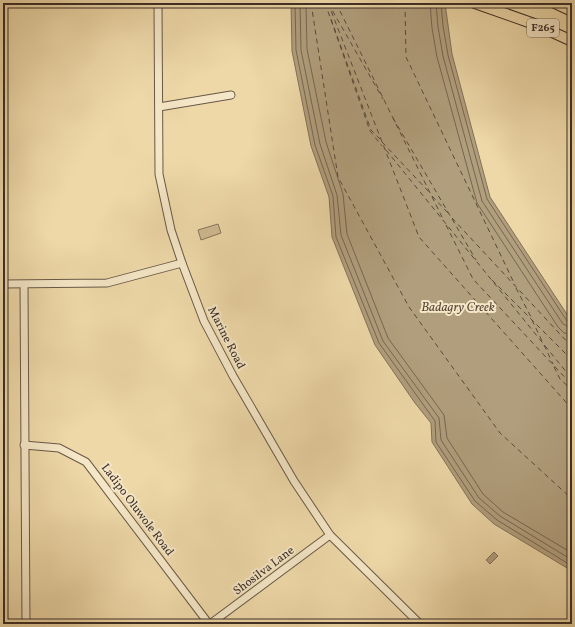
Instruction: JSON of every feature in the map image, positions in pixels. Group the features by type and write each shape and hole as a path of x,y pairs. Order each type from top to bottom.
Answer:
{"highway":[{"name":"F265","path":"475,3 572,41"},
{"name":"F265","path":"556,3 572,11"}],"street":[{"name":"Marine Road","path":"158,3 159,174 172,230 182,263 204,321 233,376 294,481 330,535 420,624"},
{"path":"159,107 232,95"},
{"path":"3,284 24,285 107,283 182,263"},
{"path":"24,285 26,624"},
{"name":"Ladipo Oluwole Road","path":"24,445 59,448 86,462 210,624"},
{"name":"Shosilva Lane","path":"210,624 330,535"}],"shaded area":[{"path":"218,224 221,233 201,240 198,230"}],"water":[{"name":"Badagry Creek","path":"291,3 445,3 452,54 490,197 572,322 572,571 494,524 472,504 432,442 431,423 415,403 375,345 332,237 329,197 311,146 292,51"},
{"path":"494,552 498,556 490,564 486,560"}],"ferry route":[{"path":"311,3 338,177 409,307 500,433 572,499"},
{"path":"325,3 370,131 382,146"},
{"path":"328,3 419,237 572,409"},
{"path":"328,3 383,99"},
{"path":"336,3 444,221"},
{"path":"405,3 406,57 515,285"},
{"path":"331,19 371,130 380,139"},
{"path":"393,118 476,260"},
{"path":"382,142 430,193"},
{"path":"386,150 572,379"},
{"path":"432,196 448,213"},
{"path":"452,218 572,347"},
{"path":"446,225 473,279 572,385"},
{"path":"492,280 572,360"},
{"path":"516,288 531,317"},
{"path":"532,320 542,341"},
{"path":"544,345 553,364"},
{"path":"554,367 560,379 572,390"}]}
